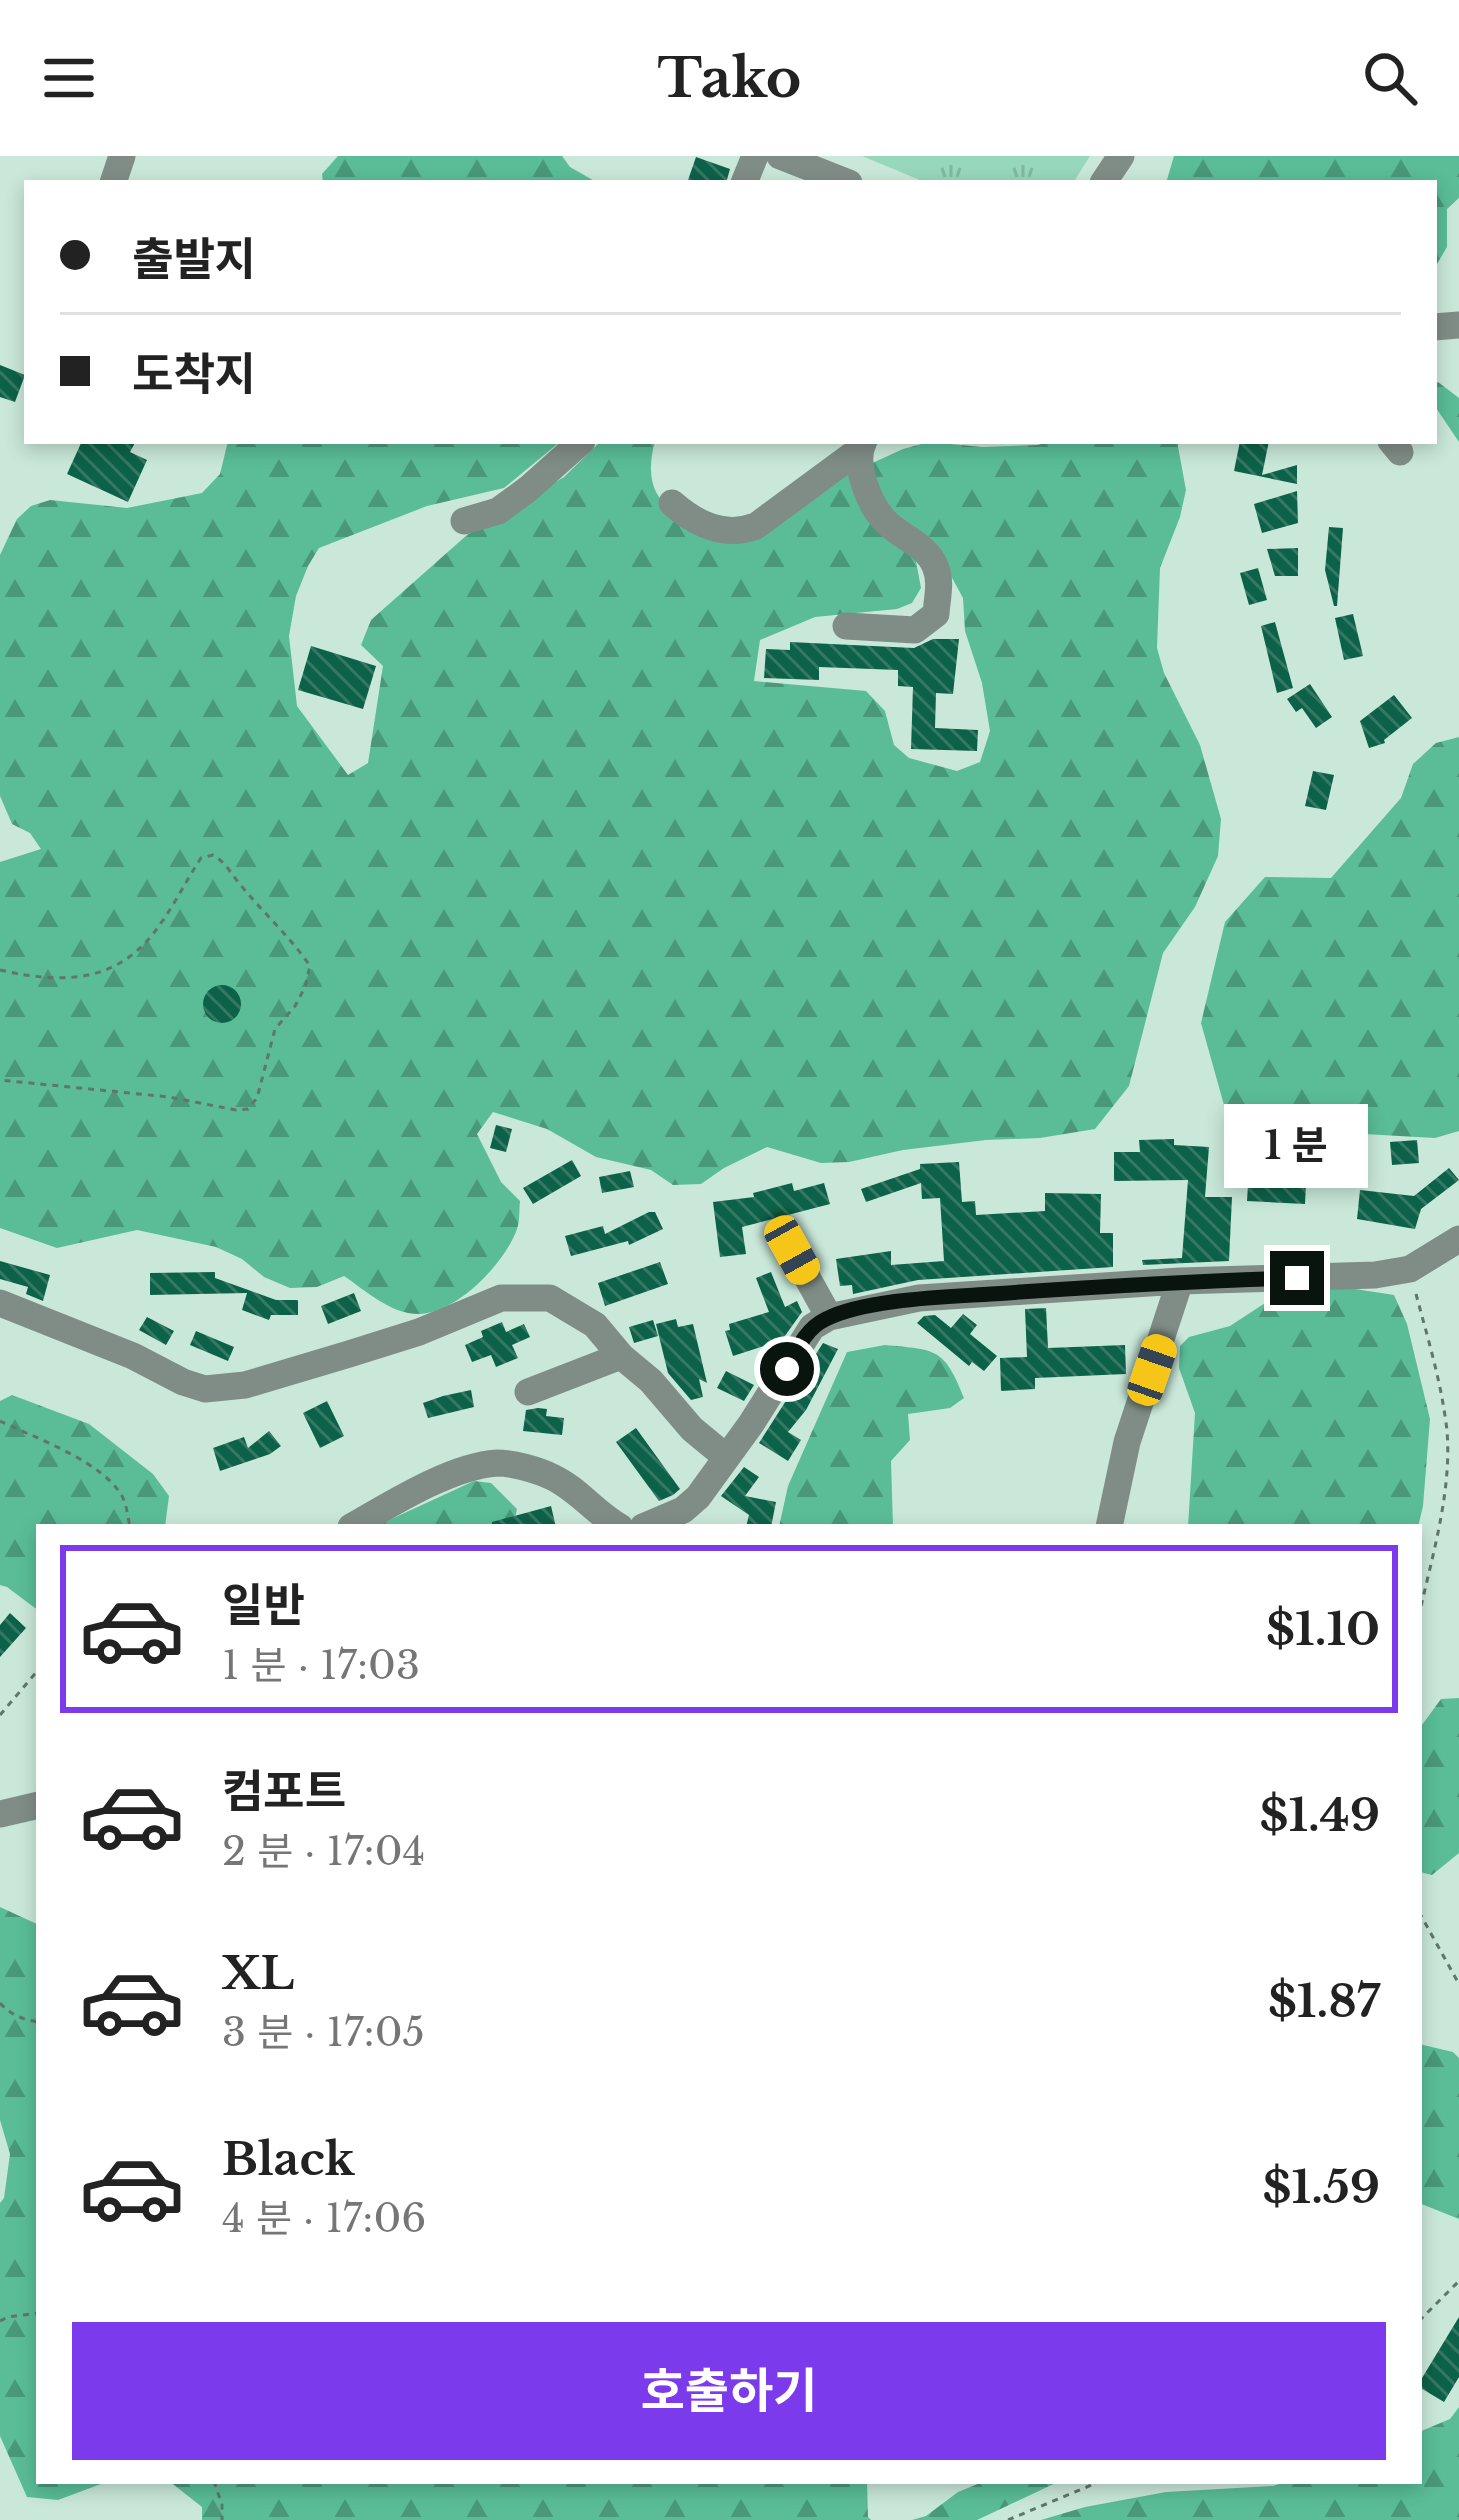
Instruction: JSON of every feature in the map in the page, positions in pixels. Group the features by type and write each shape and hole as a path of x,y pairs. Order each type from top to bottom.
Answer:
{"street":[{"path":"780,156 841,180"},
{"path":"464,521 498,511 579,444"},
{"path":"672,502 688,517 708,526 740,532 756,526 862,446"},
{"path":"845,626 915,630 936,614 939,578 933,560 884,520 862,480 862,446"},
{"path":"650,1524 698,1497 812,1327 829,1317 920,1298 1180,1281 1375,1275 1410,1269 1459,1239"},
{"path":"792,1250 829,1317"},
{"path":"1110,1524 1127,1442 1180,1281"},
{"path":"0,1303 205,1389 245,1385 349,1354 501,1298 550,1298 595,1325 692,1429 726,1457"},
{"path":"528,1392 621,1355"},
{"path":"357,1524 472,1467 502,1463 552,1477 615,1524"},
{"path":"0,1814 36,1806"}],"path":[{"path":"0,970 76,979 110,970 160,926 201,858 213,855 226,863 292,938 310,966 295,1006 274,1029 257,1098 248,1109 0,1080"},
{"path":"1410,1269 1440,1387 1447,1435 1442,1513 1422,1602"},
{"path":"0,1421 86,1463 109,1481 123,1498 129,1524"},
{"path":"0,1714 36,1673"},
{"path":"1422,1917 1459,1984"},
{"path":"0,2002 9,2012 36,2021"},
{"path":"1422,2318 1459,2281"},
{"path":"0,2320 36,2313"},
{"path":"215,2484 222,2520"},
{"path":"1008,2520 1094,2484"}],"green space":[{"path":"338,156 562,156 570,167 593,180 323,180 322,174"},
{"path":"862,156 1090,156 1075,180 920,180"},
{"path":"1174,156 1459,156 1459,198 1447,209 1447,247 1437,264 1437,180 1167,180"},
{"path":"1437,382 1459,398 1459,442 1437,409"},
{"path":"227,444 557,444 504,488 427,506 319,548 296,596 289,636 297,706 348,775 368,763 383,666 361,645 371,620 467,535 564,477 598,444 654,444 652,478 663,502 718,537 852,466 915,556 921,588 912,603 897,609 815,617 760,640 754,681 866,691 885,711 894,745 909,758 957,771 980,762 990,731 982,683 965,631 963,598 938,552 889,513 868,465 922,444 1178,444 1186,490 1160,568 1157,648 1164,673 1200,745 1221,819 1218,856 1195,907 1163,953 1129,1086 1095,1129 903,1150 849,1162 821,1163 767,1147 701,1184 673,1185 651,1170 596,1157 547,1129 493,1112 477,1134 501,1182 520,1201 517,1229 478,1284 449,1305 420,1314 389,1306 344,1276 317,1287 290,1288 216,1247 137,1230 57,1248 0,1228 0,862 41,849 30,833 12,824 0,796 0,555 17,519 31,506 50,500 127,508 202,493 220,474"},
{"path":"1459,737 1459,1131 1435,1138 1231,1130 1201,1023 1225,922 1265,877 1331,878 1401,798 1413,764 1436,743"},
{"path":"1336,1286 1394,1295 1407,1324 1430,1419 1419,1524 1188,1524 1195,1413 1179,1368 1180,1346 1189,1337 1230,1326 1285,1290"},
{"path":"885,1345 936,1354 950,1369 964,1398 950,1408 908,1414 910,1440 891,1461 893,1524 780,1524 788,1486 847,1352"},
{"path":"12,1395 89,1424 153,1474 169,1496 165,1524 36,1524 36,1609 0,1585 0,1401"},
{"path":"474,1481 491,1483 517,1509 514,1524 381,1524"},
{"path":"1459,1698 1459,1853 1432,1875 1422,1872 1422,1725 1441,1699"},
{"path":"0,1907 36,1924 36,2484 101,2484 58,2500 27,2497 0,2436 0,2203 10,2154 0,2120"},
{"path":"1422,2045 1453,2052 1459,2058 1459,2219 1422,2204"},
{"path":"1459,2407 1459,2520 1041,2520 1166,2492 1279,2484 1422,2484 1422,2431 1450,2419"},
{"path":"173,2484 867,2484 871,2520 202,2520 202,2507"},
{"path":"978,2484 1054,2484 977,2520 912,2520 926,2516"}],"building":[{"path":"696,157 730,169 727,180 688,180"},
{"path":"0,365 24,375 15,402 0,397"},
{"path":"81,444 134,444 130,452 147,460 128,502 67,474"},
{"path":"1239,444 1268,444 1262,475 1297,465 1297,484 1234,471"},
{"path":"1297,491 1298,523 1262,533 1254,504"},
{"path":"1329,527 1343,528 1337,606 1325,570"},
{"path":"1298,548 1298,576 1275,576 1267,549"},
{"path":"1258,568 1267,600 1249,605 1240,573"},
{"path":"1353,614 1363,656 1344,660 1335,618"},
{"path":"1275,622 1293,688 1277,693 1261,626"},
{"path":"933,639 959,639 953,694 936,693 935,728 978,730 977,751 911,749 913,687 898,686 898,670 819,667 819,680 764,678 766,649 790,650 790,642 914,648"},
{"path":"311,646 376,666 363,709 298,690"},
{"path":"1310,684 1332,717 1316,728 1302,708 1296,712 1287,699"},
{"path":"1394,695 1412,718 1385,743 1369,748 1360,721"},
{"path":"1313,771 1334,775 1326,810 1305,806"},
{"path":"222,985 235,991 241,1004 235,1017 222,1023 209,1017 203,1004 209,991"},
{"path":"496,1125 512,1129 506,1152 490,1148"},
{"path":"1174,1139 1174,1145 1209,1147 1205,1197 1232,1197 1229,1261 1143,1265 1142,1260 1182,1258 1188,1180 1114,1181 1114,1152 1140,1152 1139,1140"},
{"path":"1417,1140 1419,1163 1392,1165 1390,1142"},
{"path":"1250,1152 1307,1153 1306,1173 1294,1174 1294,1182 1306,1184 1305,1204 1247,1201"},
{"path":"572,1160 581,1176 533,1204 523,1188"},
{"path":"959,1162 962,1202 975,1201 976,1215 1045,1211 1045,1193 1101,1194 1100,1233 1113,1233 1113,1267 918,1280 853,1294 852,1285 840,1286 836,1259 891,1251 891,1265 944,1261 940,1198 922,1199 921,1183 866,1202 861,1189 920,1169 920,1164"},
{"path":"1449,1168 1459,1180 1421,1209 1415,1229 1357,1219 1360,1190 1414,1196"},
{"path":"630,1171 634,1187 602,1193 599,1177"},
{"path":"792,1183 794,1191 824,1183 830,1204 742,1227 746,1254 720,1257 713,1202 754,1197 753,1193"},
{"path":"655,1212 663,1229 629,1245 628,1241 571,1256 565,1236 603,1226 605,1234"},
{"path":"0,1261 50,1275 43,1301 26,1294 28,1287 0,1279"},
{"path":"660,1262 668,1284 605,1306 598,1283"},
{"path":"215,1272 215,1278 276,1300 298,1300 298,1315 271,1315 269,1320 242,1310 247,1293 150,1295 150,1273"},
{"path":"771,1272 785,1307 797,1301 802,1312 782,1340 733,1356 725,1331 730,1330 729,1324 769,1312 756,1278"},
{"path":"354,1293 361,1311 328,1324 321,1306"},
{"path":"1046,1308 1048,1348 1125,1345 1126,1374 1035,1378 1035,1389 1001,1391 1000,1358 1027,1357 1025,1309"},
{"path":"963,1314 977,1325 970,1334 997,1356 984,1371 972,1362 969,1366 917,1323 935,1315 951,1328"},
{"path":"147,1317 174,1331 166,1345 139,1330"},
{"path":"676,1319 678,1327 693,1324 707,1383 699,1379 703,1397 691,1400 668,1373 656,1324"},
{"path":"653,1320 658,1336 634,1343 629,1327"},
{"path":"502,1322 506,1332 524,1324 530,1337 512,1345 518,1358 496,1367 491,1355 472,1362 465,1345"},
{"path":"196,1331 234,1347 228,1361 190,1345"},
{"path":"823,1343 838,1349 806,1410 788,1432 801,1440 788,1461 759,1443"},
{"path":"726,1371 754,1385 744,1401 717,1388"},
{"path":"471,1390 474,1407 428,1418 423,1403"},
{"path":"327,1401 344,1436 320,1448 303,1413"},
{"path":"547,1409 546,1416 564,1418 562,1435 523,1431 526,1410"},
{"path":"636,1428 680,1489 659,1501 616,1442"},
{"path":"269,1431 281,1446 220,1471 213,1448 244,1437 248,1448"},
{"path":"744,1467 759,1477 745,1496 776,1502 772,1524 747,1524 749,1515 721,1496"},
{"path":"551,1506 555,1524 492,1524"},
{"path":"10,1613 26,1628 0,1657 0,1625"},
{"path":"1459,2317 1459,2377 1444,2402 1422,2389 1422,2378"}],"route":[{"path":"787,1369 812,1327 829,1317 920,1298 1297,1278"}]}
